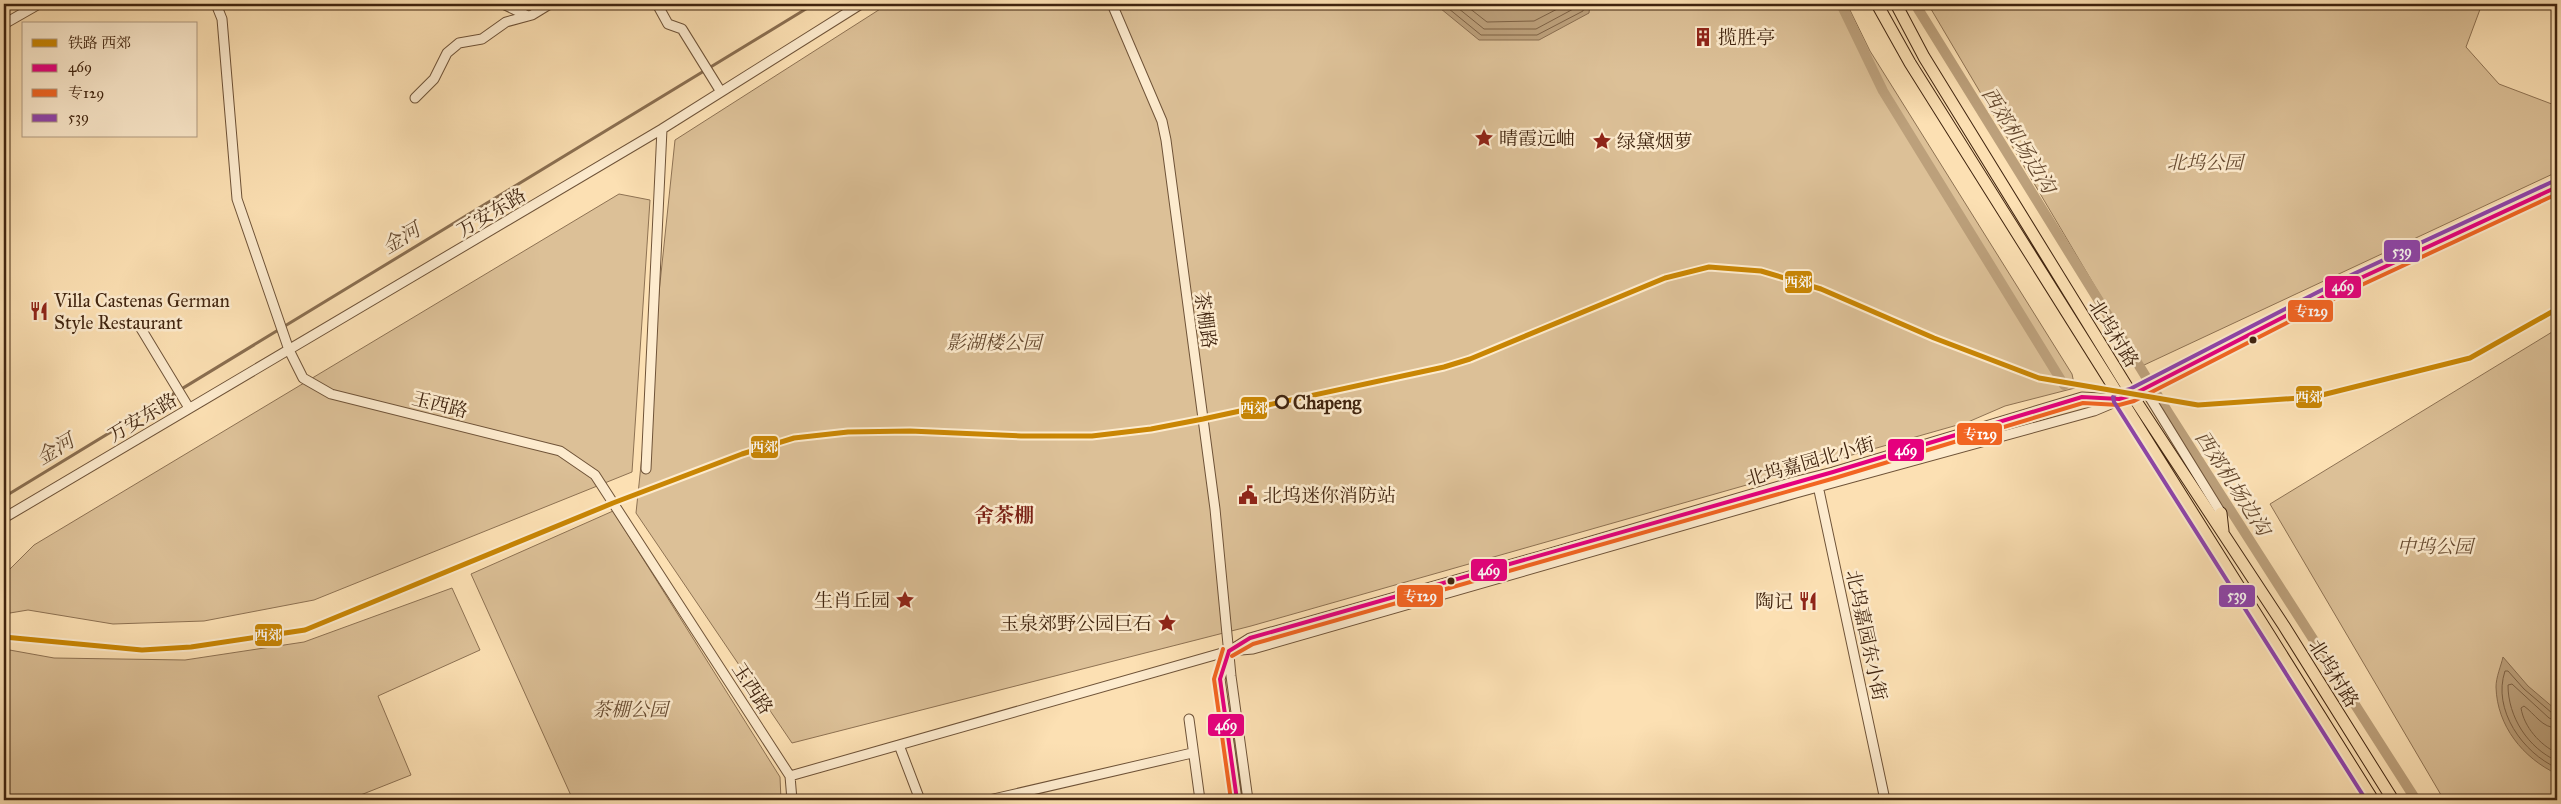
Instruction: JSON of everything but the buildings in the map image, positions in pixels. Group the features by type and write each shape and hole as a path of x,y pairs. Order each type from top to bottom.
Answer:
{"main road":[{"name":"北坞村路","path":"1877,4 1910,63 2119,399 2374,800"},
{"name":"北坞村路","path":"1896,4 1924,56 2132,395 2394,800"},
{"path":"2221,513 2223,533"}],"street":[{"path":"4,24 39,4"},
{"name":"玉西路","path":"216,4 222,19 238,200 289,350 303,378 332,394 560,451 595,475 790,776"},
{"path":"503,4 528,16"},
{"path":"415,98 434,79 447,52 459,43 482,39 506,22 528,16 550,4"},
{"path":"657,4 668,24 682,29 721,92"},
{"name":"万安东路","path":"4,518 662,129 861,4"},
{"name":"茶棚路","path":"1112,4 1162,121 1215,509 1229,651 1248,800"},
{"path":"646,470 662,129"},
{"path":"2119,399 2132,395 2352,282 2557,187"},
{"path":"140,327 189,408"},
{"name":"北坞村路","path":"2144,388 2221,513"},
{"name":"北坞嘉园北小街","path":"1229,651 1250,638 1816,476 2082,397 2119,399"},
{"name":"北坞嘉园北小街","path":"1229,651 1253,649 1272,644 1819,487 2094,411 2119,399"},
{"name":"北坞嘉园东小街","path":"1816,476 1885,800"},
{"path":"792,800 790,776 1229,651"},
{"name":"茶棚路","path":"1229,651 1220,679 1237,800"},
{"path":"1189,719 1192,753 1200,800"},
{"path":"899,745 920,800"},
{"path":"989,800 1192,753"}],"green space":[{"name":"影湖楼公园","path":"888,4 1847,4 1870,51 2072,374 2075,388 2005,406 1968,422 1251,626 792,743 636,513 675,140"},
{"name":"北坞公园","path":"1928,4 2482,4 2466,47 2499,84 2557,106 2557,172 2142,366"},
{"path":"619,194 650,200 632,472 314,600 204,621 113,624 28,610 4,614 4,575 34,545"},
{"name":"中坞公园","path":"2557,329 2557,800 2444,800 2270,504"},
{"name":"茶棚公园","path":"613,511 780,777 781,800 573,800 471,574"},
{"path":"452,588 480,650 378,696 411,775 348,800 4,800 4,649 54,658 185,660 304,642"}],"water":[{"path":"1435,4 1590,4 1589,13 1539,40 1479,40"},
{"path":"2503,657 2528,686 2555,709 2557,774 2533,759 2523,750 2514,739 2501,715 2496,687"}],"waterway":[{"name":"金河","path":"4,497 814,4"},
{"path":"1841,4 1883,91 2064,385"},
{"name":"西郊机场边沟","path":"1915,4 2169,414 2416,800"}],"rail line":[{"name":"西郊","path":"4,637 142,650 191,647 305,630 613,503 742,454 794,438 848,432 910,431 1021,436 1092,436 1151,429 1444,367 1470,359 1665,278 1709,267 1761,271 1821,289 1934,338 2039,378 2198,405 2314,397 2470,358 2557,309"}],"transit line":[{"name":"539","path":"2366,800 2114,402 2113,397 2116,393 2130,389 2349,276 2554,181"},
{"name":"469","path":"1229,651 1250,638 1833,472 2082,397 2119,399 2132,395 2352,282 2557,187"},
{"name":"专129","path":"1232,656 1253,644 1835,478 2083,403 2119,405 2134,401 2355,288 2557,194"},
{"name":"专129","path":"1223,649 1214,679 1231,800"},
{"name":"469","path":"1229,651 1220,679 1237,800"}],"place":[{"name":"揽胜亭","path":"1703,37"},
{"name":"晴霞远岫","path":"1484,138"},
{"name":"绿黛烟萝","path":"1602,141"},
{"name":"Villa Castenas German Style Restaurant","path":"39,311"},
{"name":"Chapeng","path":"1282,402"},
{"name":"北坞迷你消防站","path":"1248,495"},
{"name":"生肖丘园","path":"905,600"},
{"name":"陶记","path":"1808,601"},
{"name":"玉泉郊野公园巨石","path":"1167,623"}],"district":[{"name":"舍茶棚","path":"1004,515"}]}
